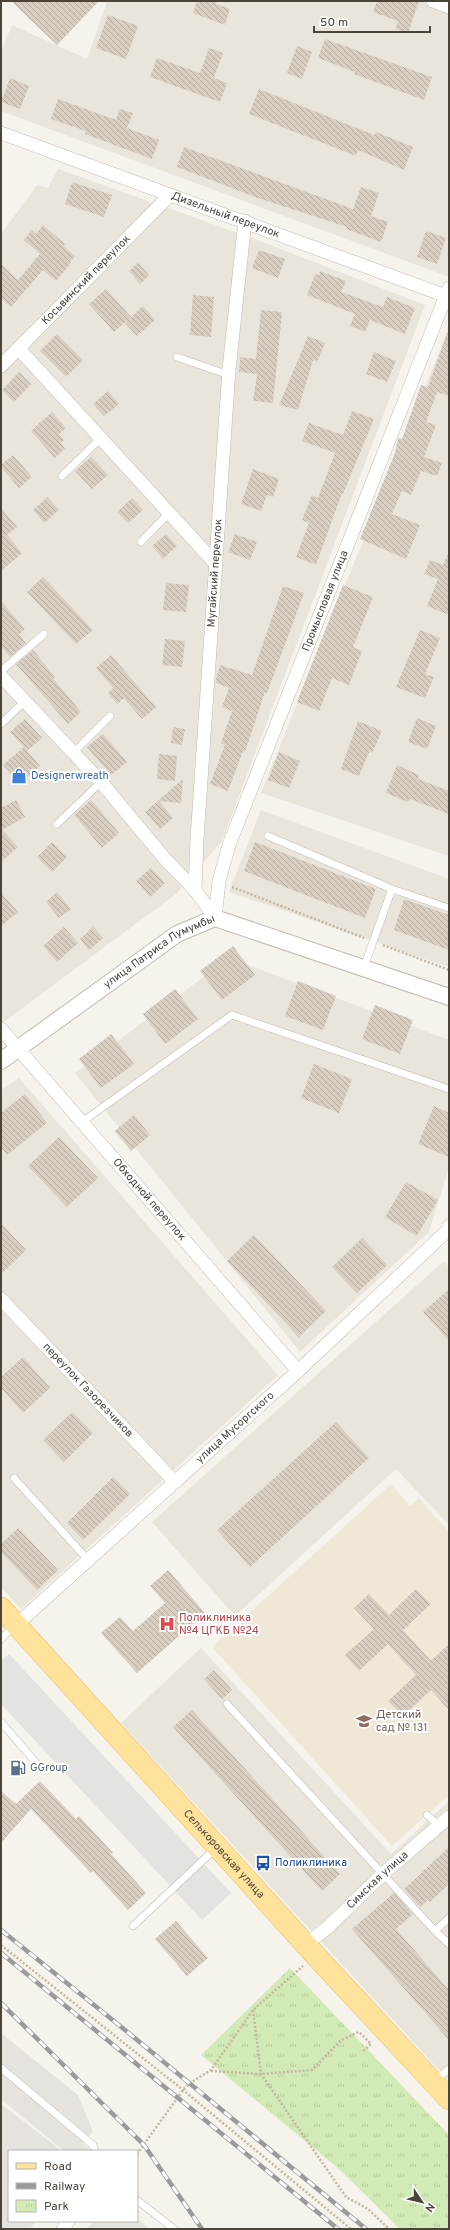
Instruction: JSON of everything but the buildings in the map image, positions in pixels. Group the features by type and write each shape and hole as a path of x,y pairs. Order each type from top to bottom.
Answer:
{"main road":[{"name":"Селькоровская улица","path":"1,1608 311,1950 449,2099"}],"street":[{"path":"433,1 449,7"},
{"name":"Дизельный переулок","path":"1,132 170,195 448,294"},
{"name":"Косьвинский переулок","path":"1,366 170,195"},
{"name":"Мугайский переулок","path":"195,890 215,563 229,376 245,221"},
{"name":"Промысловая улица","path":"214,918 219,881 232,837 448,294"},
{"path":"19,349 215,563"},
{"path":"1,676 101,782 165,858 195,890 214,918"},
{"name":"улица Патриса Лумумбы","path":"1,1061 177,934 214,918 449,997"},
{"name":"Обходной переулок","path":"1,1029 298,1371"},
{"name":"улица Мусоргского","path":"16,1624 298,1371 448,1230"},
{"name":"переулок Газорезчиков","path":"1,1298 175,1482"},
{"name":"Симская улица","path":"311,1950 327,1928 384,1873 449,1817"}],"lane":[{"path":"177,357 229,376"},
{"path":"62,476 101,438"},
{"path":"141,542 169,513"},
{"path":"1,671 44,634"},
{"path":"1,724 25,702"},
{"path":"73,752 110,716"},
{"path":"58,824 101,782"},
{"path":"268,836 392,888 449,908"},
{"path":"364,968 392,888"},
{"path":"82,1122 232,1015 449,1089"},
{"path":"14,1478 88,1560"},
{"path":"1,1639 16,1624"},
{"path":"226,1704 384,1873 435,1931 449,1944"},
{"path":"1,1722 38,1765"},
{"path":"427,1815 439,1826"},
{"path":"133,1926 218,1846"},
{"path":"435,1931 449,1918"},
{"path":"1,2068 92,2145 94,2150"},
{"path":"433,2082 449,2069"},
{"path":"138,2201 174,2229"}],"path":[{"path":"219,881 373,942 449,970"},
{"path":"1,1945 183,2090 351,2229"},
{"path":"138,2153 183,2090 190,2083 211,2070 253,2010 311,1950"},
{"path":"253,2010 261,2074 346,2197 368,2209 389,2229"},
{"path":"211,2070 261,2074 312,2070 341,2040 359,2032 371,2044 362,2052"}],"shaded area":[{"path":"107,1 449,1 449,277 1,111 1,51 12,25 87,59"},
{"path":"58,169 252,238 425,305 222,841 176,894 1,1024 1,234 37,185 48,188"},
{"path":"449,328 449,856 261,793"},
{"path":"261,810 449,879 449,967 229,892"},
{"path":"229,958 449,1040 449,1167 429,1232 300,1352 75,1073"},
{"path":"19,1078 278,1375 21,1609 1,1587 1,1090"},
{"path":"444,1261 449,1267 449,1525 396,1469 235,1616 152,1522"},
{"name":"Детский сад № 131","path":"391,1484 410,1506 419,1498 449,1532 449,1795 392,1846 212,1647"},
{"path":"201,1648 391,1854 449,1801 449,2081 121,1723"},
{"path":"9,1654 231,1893 202,1920 1,1704 1,1661"},
{"path":"1,2033 78,2095 93,2132 82,2143 88,2150 63,2150 1,2099"},
{"path":"1,2104 61,2150 8,2150 8,2222 35,2222 30,2229 1,2229"},
{"path":"138,2220 150,2229 87,2229 93,2222 138,2222"}],"green space":[{"path":"290,1968 449,2135 449,2229 400,2229 339,2169 201,2055"}],"railway":[{"path":"1,1930 125,2030 366,2229"},
{"path":"1,1953 338,2229"},
{"path":"1,2003 144,2145 202,2229"}],"place":[{"name":"Designerwreath","path":"19,776"},
{"name":"Поликлиника №4 ЦГКБ №24","path":"167,1624"},
{"name":"Детский сад № 131","path":"364,1721"},
{"name":"GGroup","path":"18,1768"},
{"name":"Поликлиника","path":"263,1863"}]}
